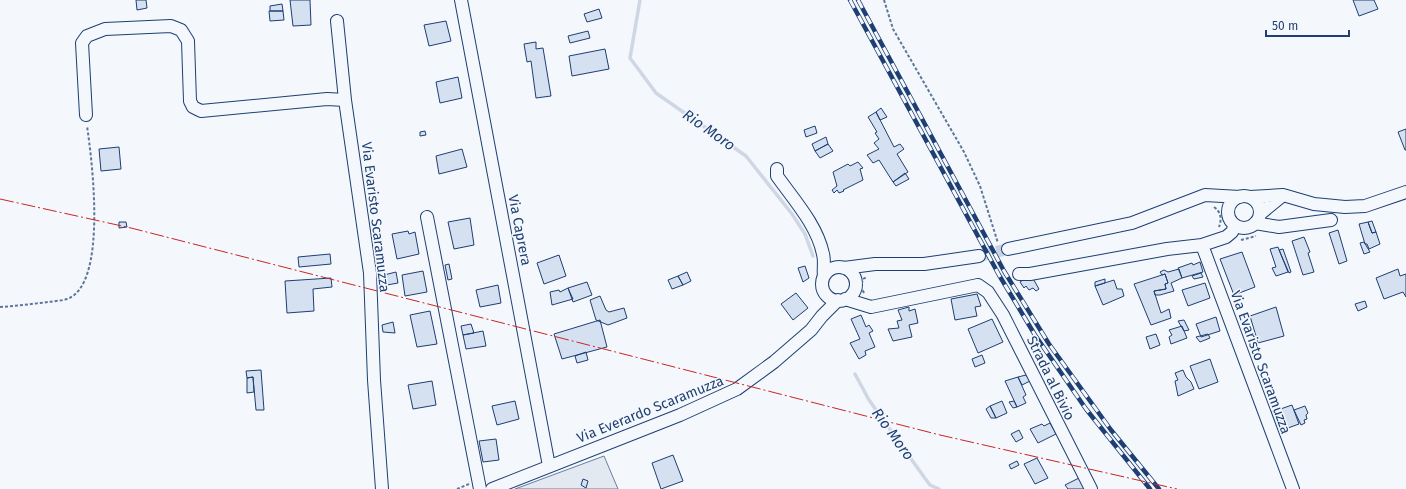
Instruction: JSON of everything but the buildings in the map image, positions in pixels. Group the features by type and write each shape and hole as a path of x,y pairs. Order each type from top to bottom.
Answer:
{"street":[{"name":"Via Caprera","path":"461,0 549,466"},
{"name":"Via Evaristo Scaramuzza","path":"337,21 345,100 370,273 374,380 382,489"},
{"path":"86,115 82,43 87,36 105,29 171,26 181,30 186,35 188,41 190,100 193,107 201,111 327,99 345,100"},
{"path":"777,169 777,176 809,220 824,255 824,276 822,286 825,294 822,316"},
{"path":"1008,249 1132,223 1197,198 1211,200 1284,195 1314,204 1345,208 1365,206 1406,192"},
{"path":"1245,197 1231,203 1228,212 1229,217 1235,226 1246,228 1284,195"},
{"path":"1245,197 1258,204 1257,219"},
{"path":"1211,200 1228,212"},
{"path":"427,217 475,486"},
{"path":"1257,219 1279,227 1332,220"},
{"path":"1019,274 1030,274 1167,249 1202,245 1226,237 1232,232 1235,226"},
{"name":"Via Evaristo Scaramuzza","path":"1202,245 1293,489"},
{"path":"824,255 840,268 852,273 851,293"},
{"path":"824,276 827,272 840,268 870,270 890,264 915,265 942,263 979,256"},
{"path":"822,316 851,293 870,270"},
{"name":"Strada al Bivio","path":"851,293 878,305 978,285 988,292 1004,315 1091,489"},
{"path":"825,294 831,298 851,293"},
{"name":"Via Everardo Scaramuzza","path":"492,489 680,415 737,389 774,362 811,330 822,316"}],"path":[{"path":"884,0 893,29 964,152 980,186 996,240"},
{"path":"0,307 67,299 76,293 88,271 92,258 94,202 86,115"},
{"path":"1211,200 1222,218 1220,226 1214,231"},
{"path":"851,293 861,286 870,270"},
{"path":"457,489 475,486"}],"shaded area":[{"path":"604,456 618,489 515,489"}],"waterway":[{"name":"Rio Moro","path":"640,0 630,58 656,93 746,156 792,214 805,234 813,256"},
{"name":"Rio Moro","path":"855,374 869,400 924,477 930,485 939,489"}],"tunnel":[{"path":"979,256 1008,249"}],"railway":[{"path":"850,0 999,275 1035,335 1086,409 1150,489"},
{"path":"858,0 1004,271 1049,344 1111,430 1159,489"}],"power":[{"path":"0,199 131,228 940,435 1177,489"}]}
